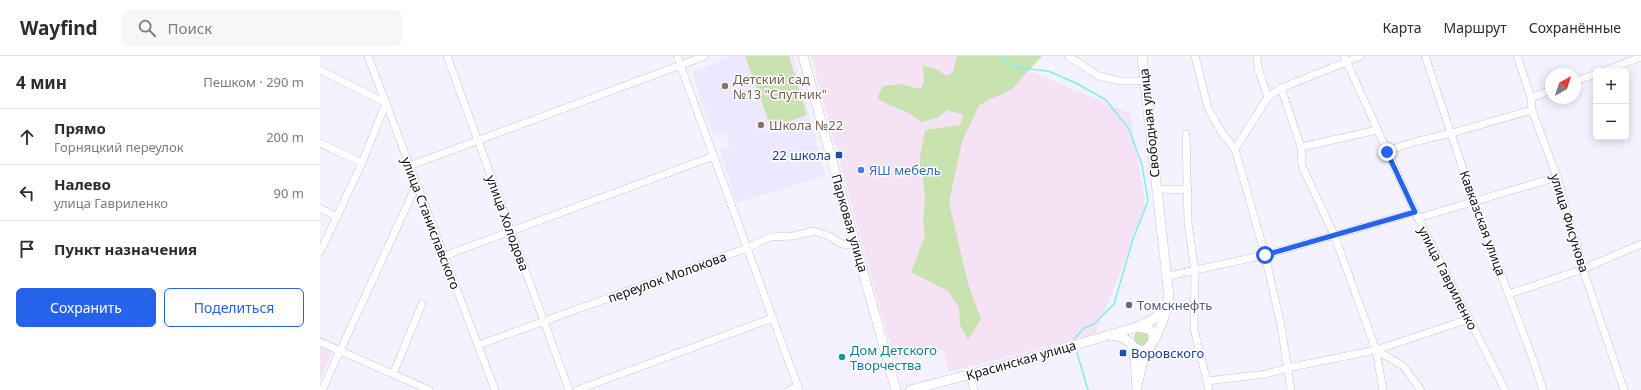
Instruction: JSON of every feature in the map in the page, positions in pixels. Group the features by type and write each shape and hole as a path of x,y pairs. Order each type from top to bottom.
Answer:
{"main road":[{"name":"Парковая улица","path":"803,56 896,390"},
{"name":"Свободная улица","path":"1137,388 1143,361 1152,345 1166,312 1169,297 1168,276 1142,56"},
{"name":"Красинская улица","path":"910,390 970,375 1137,327 1158,316 1169,297"},
{"path":"1109,335 1121,337 1132,345 1137,349 1143,350 1152,345 1153,337 1151,331 1146,327 1137,327 1130,334 1130,340 1132,345 1135,359 1137,388"}],"street":[{"name":"улица Станиславского","path":"368,56 416,186 495,390"},
{"name":"улица Холодова","path":"447,56 569,390"},
{"path":"677,56 799,388 789,390"},
{"path":"409,166 705,56"},
{"path":"1068,56 1098,76 1120,81 1145,81"},
{"path":"1195,56 1208,108 1222,134 1235,149 1265,255 1281,326 1291,390"},
{"path":"1257,56 1258,68 1268,97"},
{"path":"1235,149 1268,97 1282,88 1346,58 1361,56"},
{"name":"Кавказская улица","path":"1424,56 1452,133 1474,202 1543,390"},
{"name":"улица Фисунова","path":"1517,56 1531,98 1532,110 1557,177 1583,269 1624,390"},
{"path":"1612,68 1641,57"},
{"name":"улица Гавриленко","path":"1346,58 1416,215 1505,390"},
{"path":"320,70 386,104 362,163 320,252"},
{"path":"1581,79 1593,75"},
{"path":"1282,88 1301,147 1302,166 1334,237 1376,350 1383,390"},
{"path":"1531,98 1545,92"},
{"path":"1387,152 1418,141 1452,133 1532,110"},
{"path":"1301,147 1377,130"},
{"path":"1186,134 1188,222 1195,271 1194,329 1209,390"},
{"path":"320,143 362,163"},
{"path":"444,256 714,156"},
{"path":"1168,276 1265,255 1416,215 1474,202 1557,177"},
{"path":"322,390 416,186"},
{"name":"Свободная улица","path":"1157,190 1188,190"},
{"path":"320,208 337,216"},
{"name":"переулок Молокова","path":"478,344 748,248 770,237 793,236 814,231 829,236 842,244 849,246 856,244"},
{"path":"1509,294 1583,269 1641,244"},
{"path":"393,374 422,304"},
{"path":"577,390 773,318"},
{"path":"1207,381 1266,374 1287,368 1376,350 1469,319"},
{"path":"320,342 429,390"},
{"path":"1376,350 1403,366 1421,390"},
{"path":"970,375 974,390"}],"shaded area":[{"name":"Школа №22","path":"731,56 794,56 825,176 736,203 720,151 730,147 726,133 714,136 692,73"},
{"path":"811,56 994,56 1130,113 1146,209 1095,334 949,372 943,349 894,359"},
{"path":"320,346 333,352 320,379"}],"green space":[{"path":"745,56 789,56 807,115 771,128"},
{"path":"957,56 1042,56 1012,89 979,105 962,142 949,202 968,284 981,319 968,340 960,325 959,307 948,291 911,272 925,236 923,221 925,200 923,178 920,172 920,157 925,130 960,125 964,115 947,110 937,118 921,122 911,115 877,98 883,86 899,84 921,89 924,81 923,66 936,69 947,76 953,72"},
{"path":"1142,330 1148,332 1150,338 1148,344 1142,346 1136,344 1134,338 1136,332"}],"waterway":[{"path":"1004,56 1006,61 1020,68 1048,71 1076,83 1106,100 1129,129 1142,165 1148,201 1133,239 1114,304 1094,324 1084,328 1074,339"},
{"path":"1077,353 1088,390"}],"place":[{"name":"Детский сад №13 \"Спутник\"","path":"725,86"},
{"name":"Школа №22","path":"761,125"},
{"name":"22 школа","path":"839,155"},
{"name":"ЯШ мебель","path":"861,170"},
{"name":"Томскнефть","path":"1129,305"},
{"name":"Воровского","path":"1123,353"},
{"name":"Дом Детского Творчества","path":"842,357"}],"route":[{"path":"1265,255 1334,237 1415,212 1387,152"}]}
